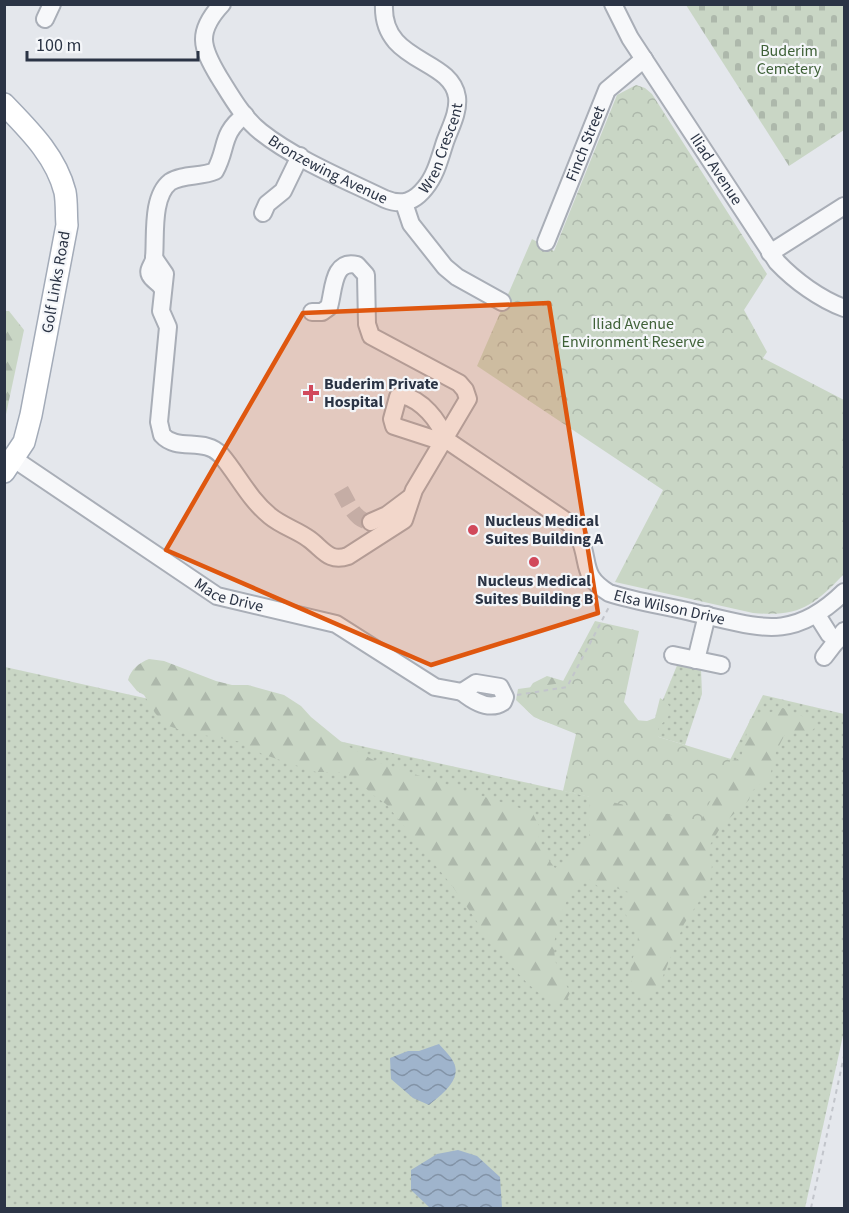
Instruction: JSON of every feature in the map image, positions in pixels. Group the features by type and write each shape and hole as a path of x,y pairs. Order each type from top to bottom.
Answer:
{"main road":[{"name":"Golf Links Road","path":"4,104 34,136 54,164 65,193 67,225 31,415 24,442 9,466"}],"street":[{"name":"Bronzewing Avenue","path":"222,4 206,25 204,45 213,67 245,115 260,132 300,156 386,200 404,203 411,224 445,267 457,277 502,302"},
{"name":"Wren Crescent","path":"384,4 385,19 394,40 443,76 457,97 453,121 432,178 419,195 404,203"},
{"name":"Iliad Avenue","path":"613,4 644,59 770,254 790,274 824,298 844,308"},
{"name":"Finch Street","path":"546,242 607,90 644,59"},
{"path":"245,115 230,129 220,160 213,172 175,180 166,187 158,207 153,246 154,258 149,274 162,288 161,311 168,331 160,431 165,438 175,442 203,445 217,451 247,492 270,516 307,537 324,553 334,558 348,556 400,524 406,516 411,497 467,403 468,395 456,381 371,336 367,324 367,280 362,268 353,264 342,266 335,275 328,307 322,312 312,312"},
{"path":"263,213 267,204 283,191 300,156"},
{"path":"770,254 844,206"},
{"name":"Elsa Wilson Drive","path":"445,439 569,523 581,541 587,570 598,585 612,594 748,625 772,628 802,622 817,615 844,591"},
{"name":"Mace Drive","path":"9,466 217,596 336,624 435,687 462,692 477,702 494,706 503,702 505,697"},
{"path":"371,522 380,519 411,497"},
{"path":"696,660 707,615"},
{"path":"817,615 829,634 841,636 824,657"},
{"path":"673,655 721,665"}],"path":[{"path":"505,697 567,687 612,594"},
{"path":"811,1209 844,1056"}],"highlighted area":[{"path":"549,303 598,613 431,665 166,550 303,313"}],"green space":[{"name":"Buderim Cemetery","path":"686,5 844,5 844,130 789,166"},
{"name":"Iliad Avenue Environment Reserve","path":"636,85 652,94 767,274 744,310 767,352 763,358 844,400 844,574 814,601 794,611 753,613 615,582 663,490 477,366 532,239 554,251 617,95"},
{"path":"4,311 9,311 24,330 5,419"},
{"path":"595,621 639,631 624,702 649,734 731,759 700,822 563,791 576,734 534,717 516,700 518,689 562,683"},
{"path":"149,659 164,661 216,681 232,685 248,685 284,695 301,706 344,744 377,762 532,812 540,828 540,845 555,868 576,853 588,838 590,832 586,825 593,788 585,730 548,723 532,715 521,701 533,683 547,676 577,685 634,720 647,721 655,718 660,698 669,705 670,712 666,720 658,727 658,746 719,765 741,758 750,719 783,708 816,722 817,725 811,732 790,732 784,736 776,752 770,776 751,792 749,800 722,825 704,855 712,865 710,885 684,924 657,991 645,997 632,983 631,967 639,932 626,914 625,905 628,892 613,887 600,888 587,878 579,884 566,903 557,928 554,953 556,963 570,993 567,999 552,1004 527,983 496,949 453,887 386,804 356,779 340,772 316,772 262,754 242,742 186,732 166,725 144,695 137,691 128,680 136,667"},
{"path":"678,663 701,669 702,694 685,745 649,734"},
{"path":"5,667 699,821 763,695 844,714 844,1031 805,1208 5,1208"}],"water":[{"path":"439,1044 449,1055 456,1069 449,1087 429,1105 413,1098 391,1079 390,1058"},
{"path":"458,1150 477,1156 500,1177 502,1208 430,1208 411,1190 411,1170 437,1154"}],"tunnel":[{"path":"341,490 356,515 371,522"}],"place":[{"name":"Buderim Private Hospital","path":"311,393"},
{"name":"Nucleus Medical Suites Building A","path":"473,530"},
{"name":"Nucleus Medical Suites Building B","path":"534,562"}]}
